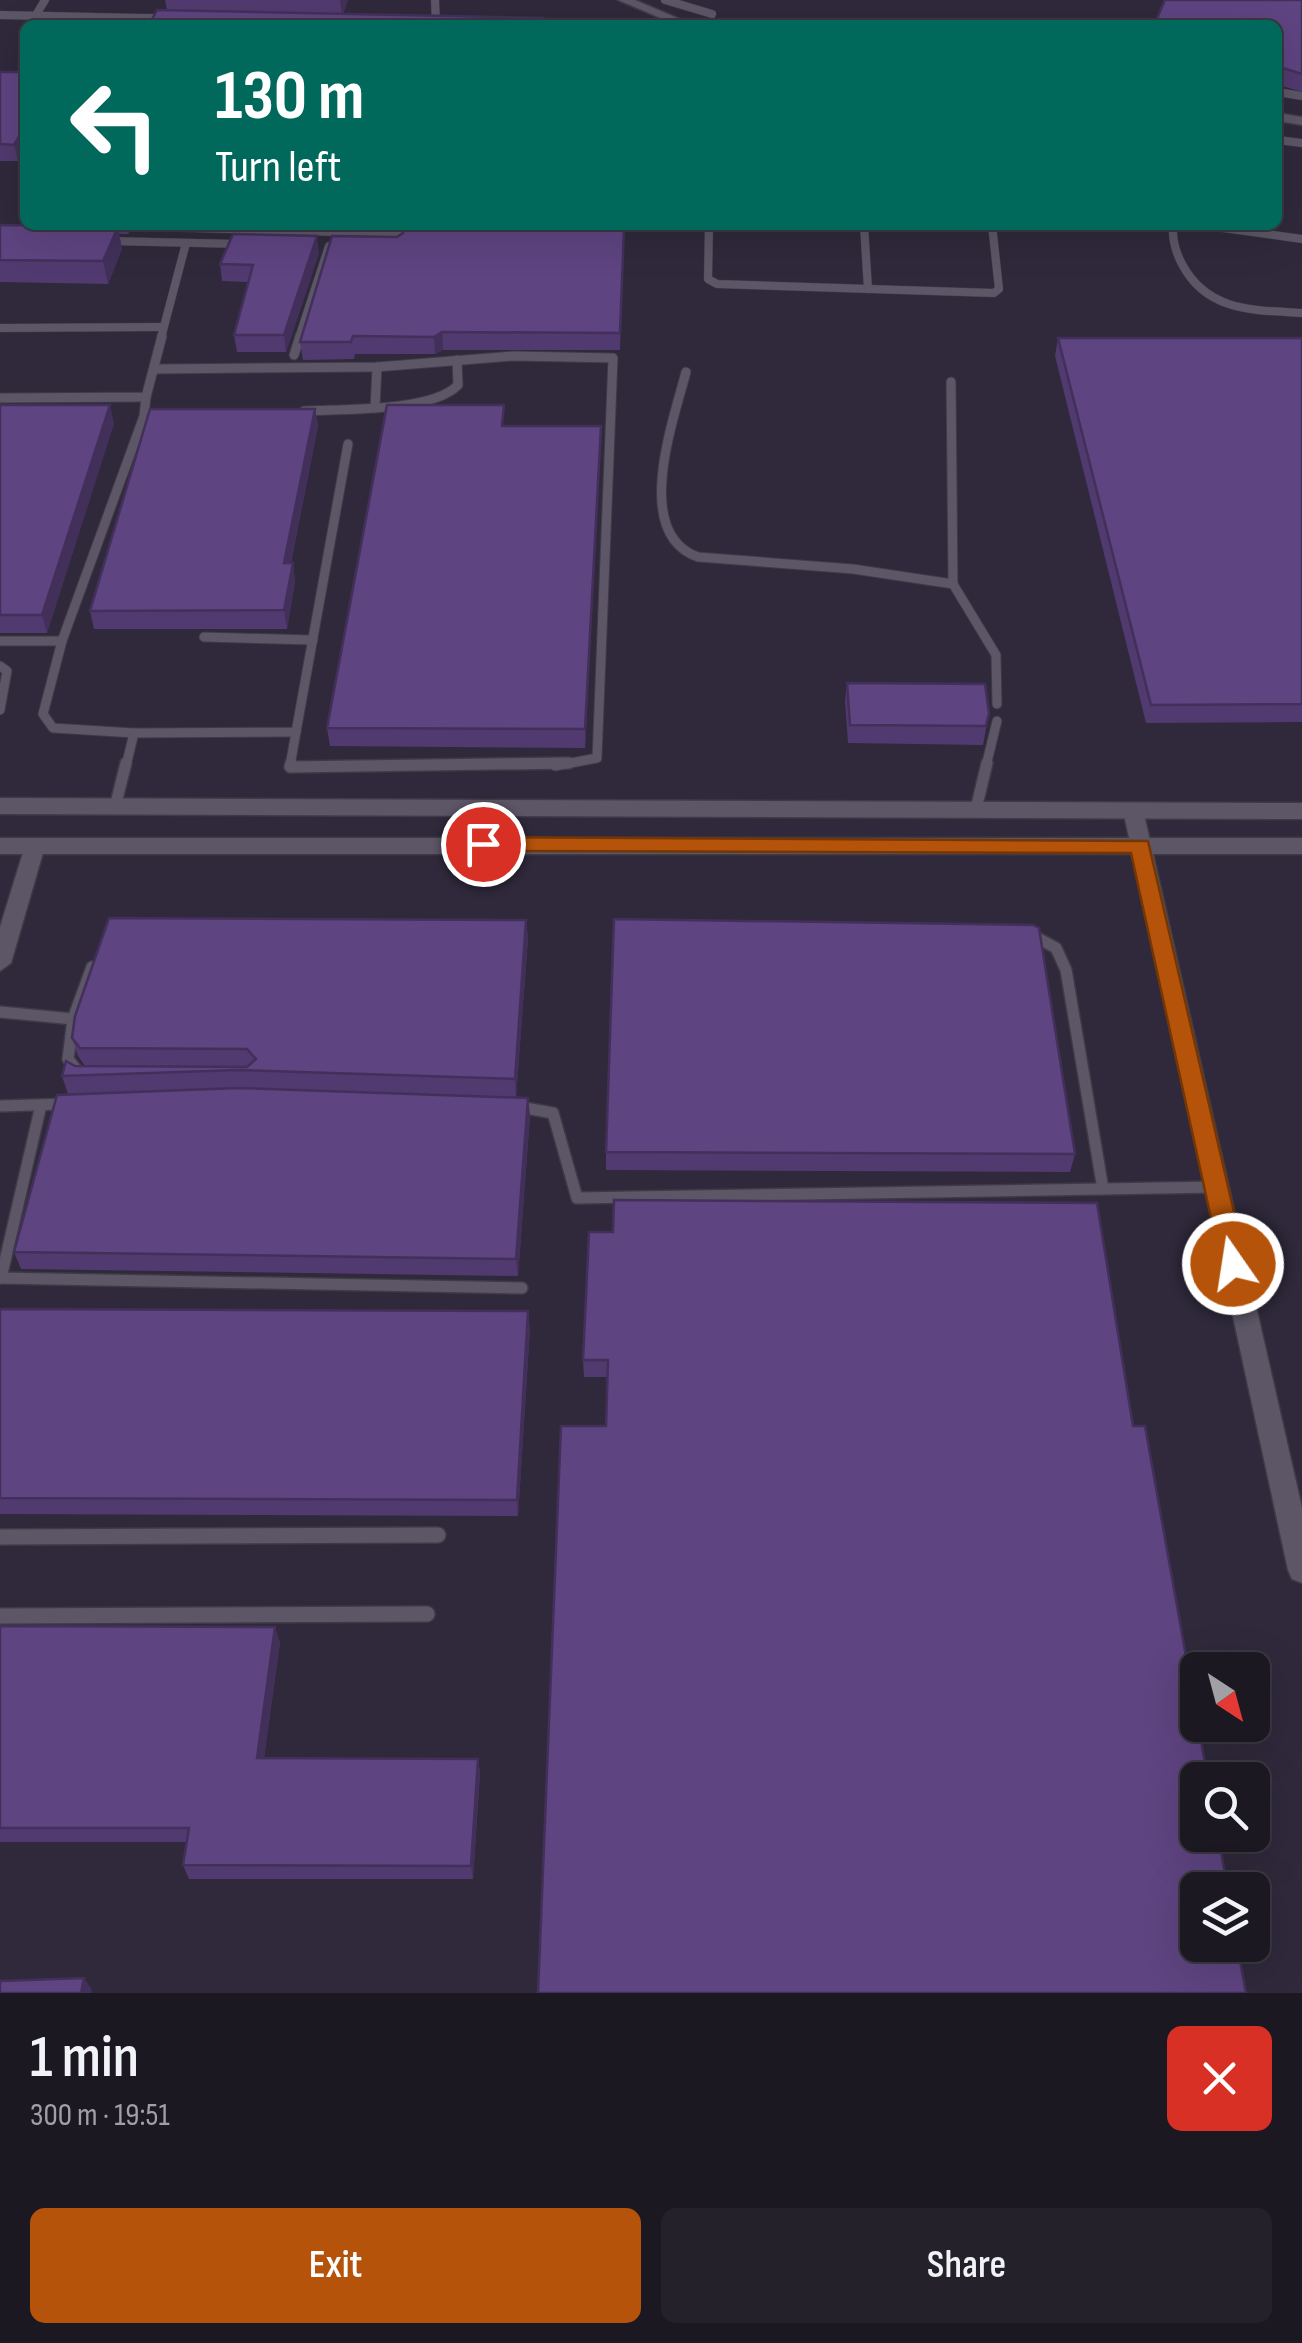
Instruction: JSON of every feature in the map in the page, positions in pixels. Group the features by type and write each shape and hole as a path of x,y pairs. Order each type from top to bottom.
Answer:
{"street":[{"path":"624,0 675,20"},
{"path":"0,806 1302,811"},
{"path":"778,808 782,844"},
{"path":"1133,810 1302,1570"},
{"path":"0,846 1302,846"},
{"path":"0,962 35,846"}],"lane":[{"path":"36,15 45,0"},
{"path":"665,0 712,14"},
{"path":"0,15 123,20"},
{"path":"154,20 181,18"},
{"path":"269,230 418,234"},
{"path":"709,230 708,279 717,284 994,293 998,289 992,230"},
{"path":"864,230 868,289"},
{"path":"1172,230 1170,238 1189,282 1216,305 1302,313"},
{"path":"1238,230 1302,239"},
{"path":"93,241 258,244"},
{"path":"186,243 162,326 157,369 146,397 144,416 62,641 43,714 53,728 134,733 296,732"},
{"path":"311,246 346,246"},
{"path":"294,355 329,246"},
{"path":"0,328 162,326"},
{"path":"157,369 377,368 457,360 614,358 598,758 552,766 290,767 348,444"},
{"path":"297,411 374,408 448,396 458,385 457,360"},
{"path":"374,408 377,368"},
{"path":"686,372 661,472 668,538 675,547 698,557 853,569 953,584"},
{"path":"951,382 953,584 996,656 997,704"},
{"path":"0,398 146,397"},
{"path":"144,416 164,414"},
{"path":"204,637 313,640"},
{"path":"0,641 62,641"},
{"path":"0,666 8,670 0,710"},
{"path":"976,809 997,721"},
{"path":"115,807 134,733"},
{"path":"1012,934 1032,934 1056,948 1066,970 1103,1189"},
{"path":"97,954 72,1019 68,1060 81,1074 100,1075"},
{"path":"0,1012 72,1019"},
{"path":"0,1106 78,1104"},
{"path":"41,1105 1,1278 522,1288"},
{"path":"499,1105 538,1106 552,1113 561,1133 568,1184 577,1198 1216,1187"},
{"path":"0,1537 438,1536"},
{"path":"0,1616 427,1614"}],"shaded area":[{"path":"0,0 1302,0 1302,1993 0,1993"}],"building":[{"path":"1165,0 1302,0 1302,74 1282,69 1282,20 1156,20"},
{"path":"157,10 543,18 542,20 152,20"},
{"path":"0,72 20,72 20,135 14,145 0,144"},
{"path":"0,225 20,225 20,230 117,230 103,261 0,260"},
{"path":"402,230 624,230 620,333 442,332 434,337 353,336 351,342 300,342 332,236 397,237"},
{"path":"233,234 317,236 284,335 234,335 253,265 220,264"},
{"path":"1058,338 1302,338 1302,704 1151,705"},
{"path":"0,405 110,405 42,615 0,615"},
{"path":"387,405 504,405 502,426 601,426 585,729 327,728"},
{"path":"150,409 315,409 284,563 293,563 284,610 90,611"},
{"path":"847,683 985,684 989,713 986,726 850,725"},
{"path":"109,918 526,920 515,1079 238,1070 62,1076 66,1061 75,1066 247,1067 256,1059 247,1049 80,1048 72,1038 75,1016"},
{"path":"614,919 1039,928 1075,1154 606,1152"},
{"path":"238,1088 528,1098 516,1259 14,1252 57,1095"},
{"path":"614,1200 1097,1203 1133,1426 1145,1426 1185,1652 1180,1652 1180,1742 1201,1742 1205,1762 1180,1762 1180,1852 1221,1852 1225,1872 1180,1872 1180,1962 1240,1962 1246,1993 538,1993 561,1426 606,1426 608,1360 583,1360 589,1232 613,1232"},
{"path":"0,1309 528,1311 517,1500 0,1498"},
{"path":"0,1626 275,1627 257,1758 478,1759 471,1866 183,1865 189,1828 0,1828"},
{"path":"84,1978 81,1993 0,1993 0,1981"}],"route":[{"path":"483,844 1140,846 1233,1264"}]}
